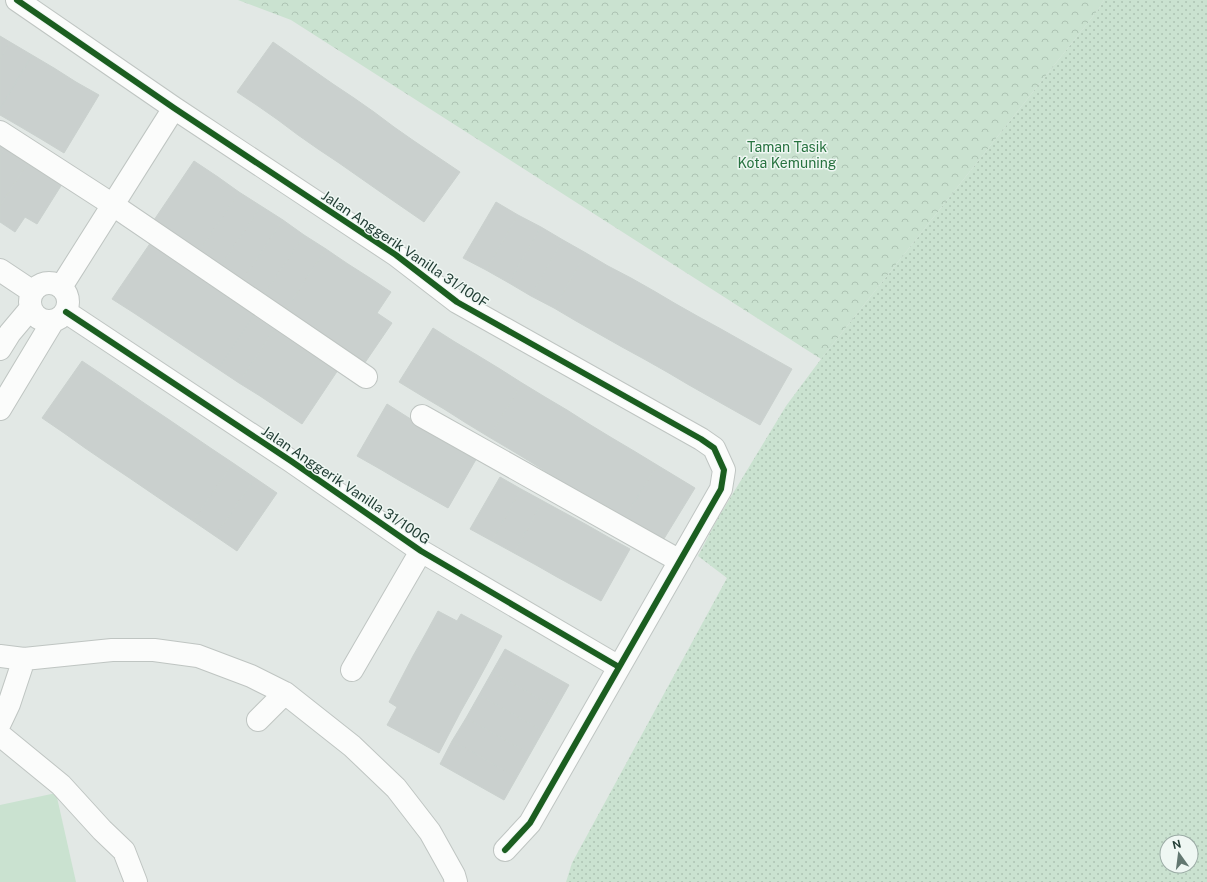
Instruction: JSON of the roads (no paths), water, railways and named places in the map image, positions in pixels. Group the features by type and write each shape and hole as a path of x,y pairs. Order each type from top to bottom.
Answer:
{"street":[{"name":"Jalan Anggerik Vanilla 31/100F","path":"17,0 174,108 396,255 457,302 701,439 714,448 724,470 721,489 680,562"},
{"path":"61,287 174,108"},
{"path":"0,132 113,205 366,377"},
{"path":"0,270 32,300 34,314 40,319 46,321 59,316"},
{"path":"0,349 41,285 51,283 61,287 67,294 69,303 59,316 0,408"},
{"name":"Jalan Anggerik Vanilla 31/100G","path":"59,316 291,461 421,551 619,667"},
{"path":"422,416 680,562 530,823 505,850"},
{"path":"352,670 421,551"},
{"path":"0,656 24,659 112,650 154,650 198,656 251,676 285,693 352,746 396,788 430,832 454,875 456,882"},
{"path":"0,723 9,704 24,659"},
{"path":"258,720 285,693"},
{"path":"0,735 61,785 102,830 124,850 136,882"}],"park label":[{"name":"Taman Tasik Kota Kemuning","path":"787,156"}]}
